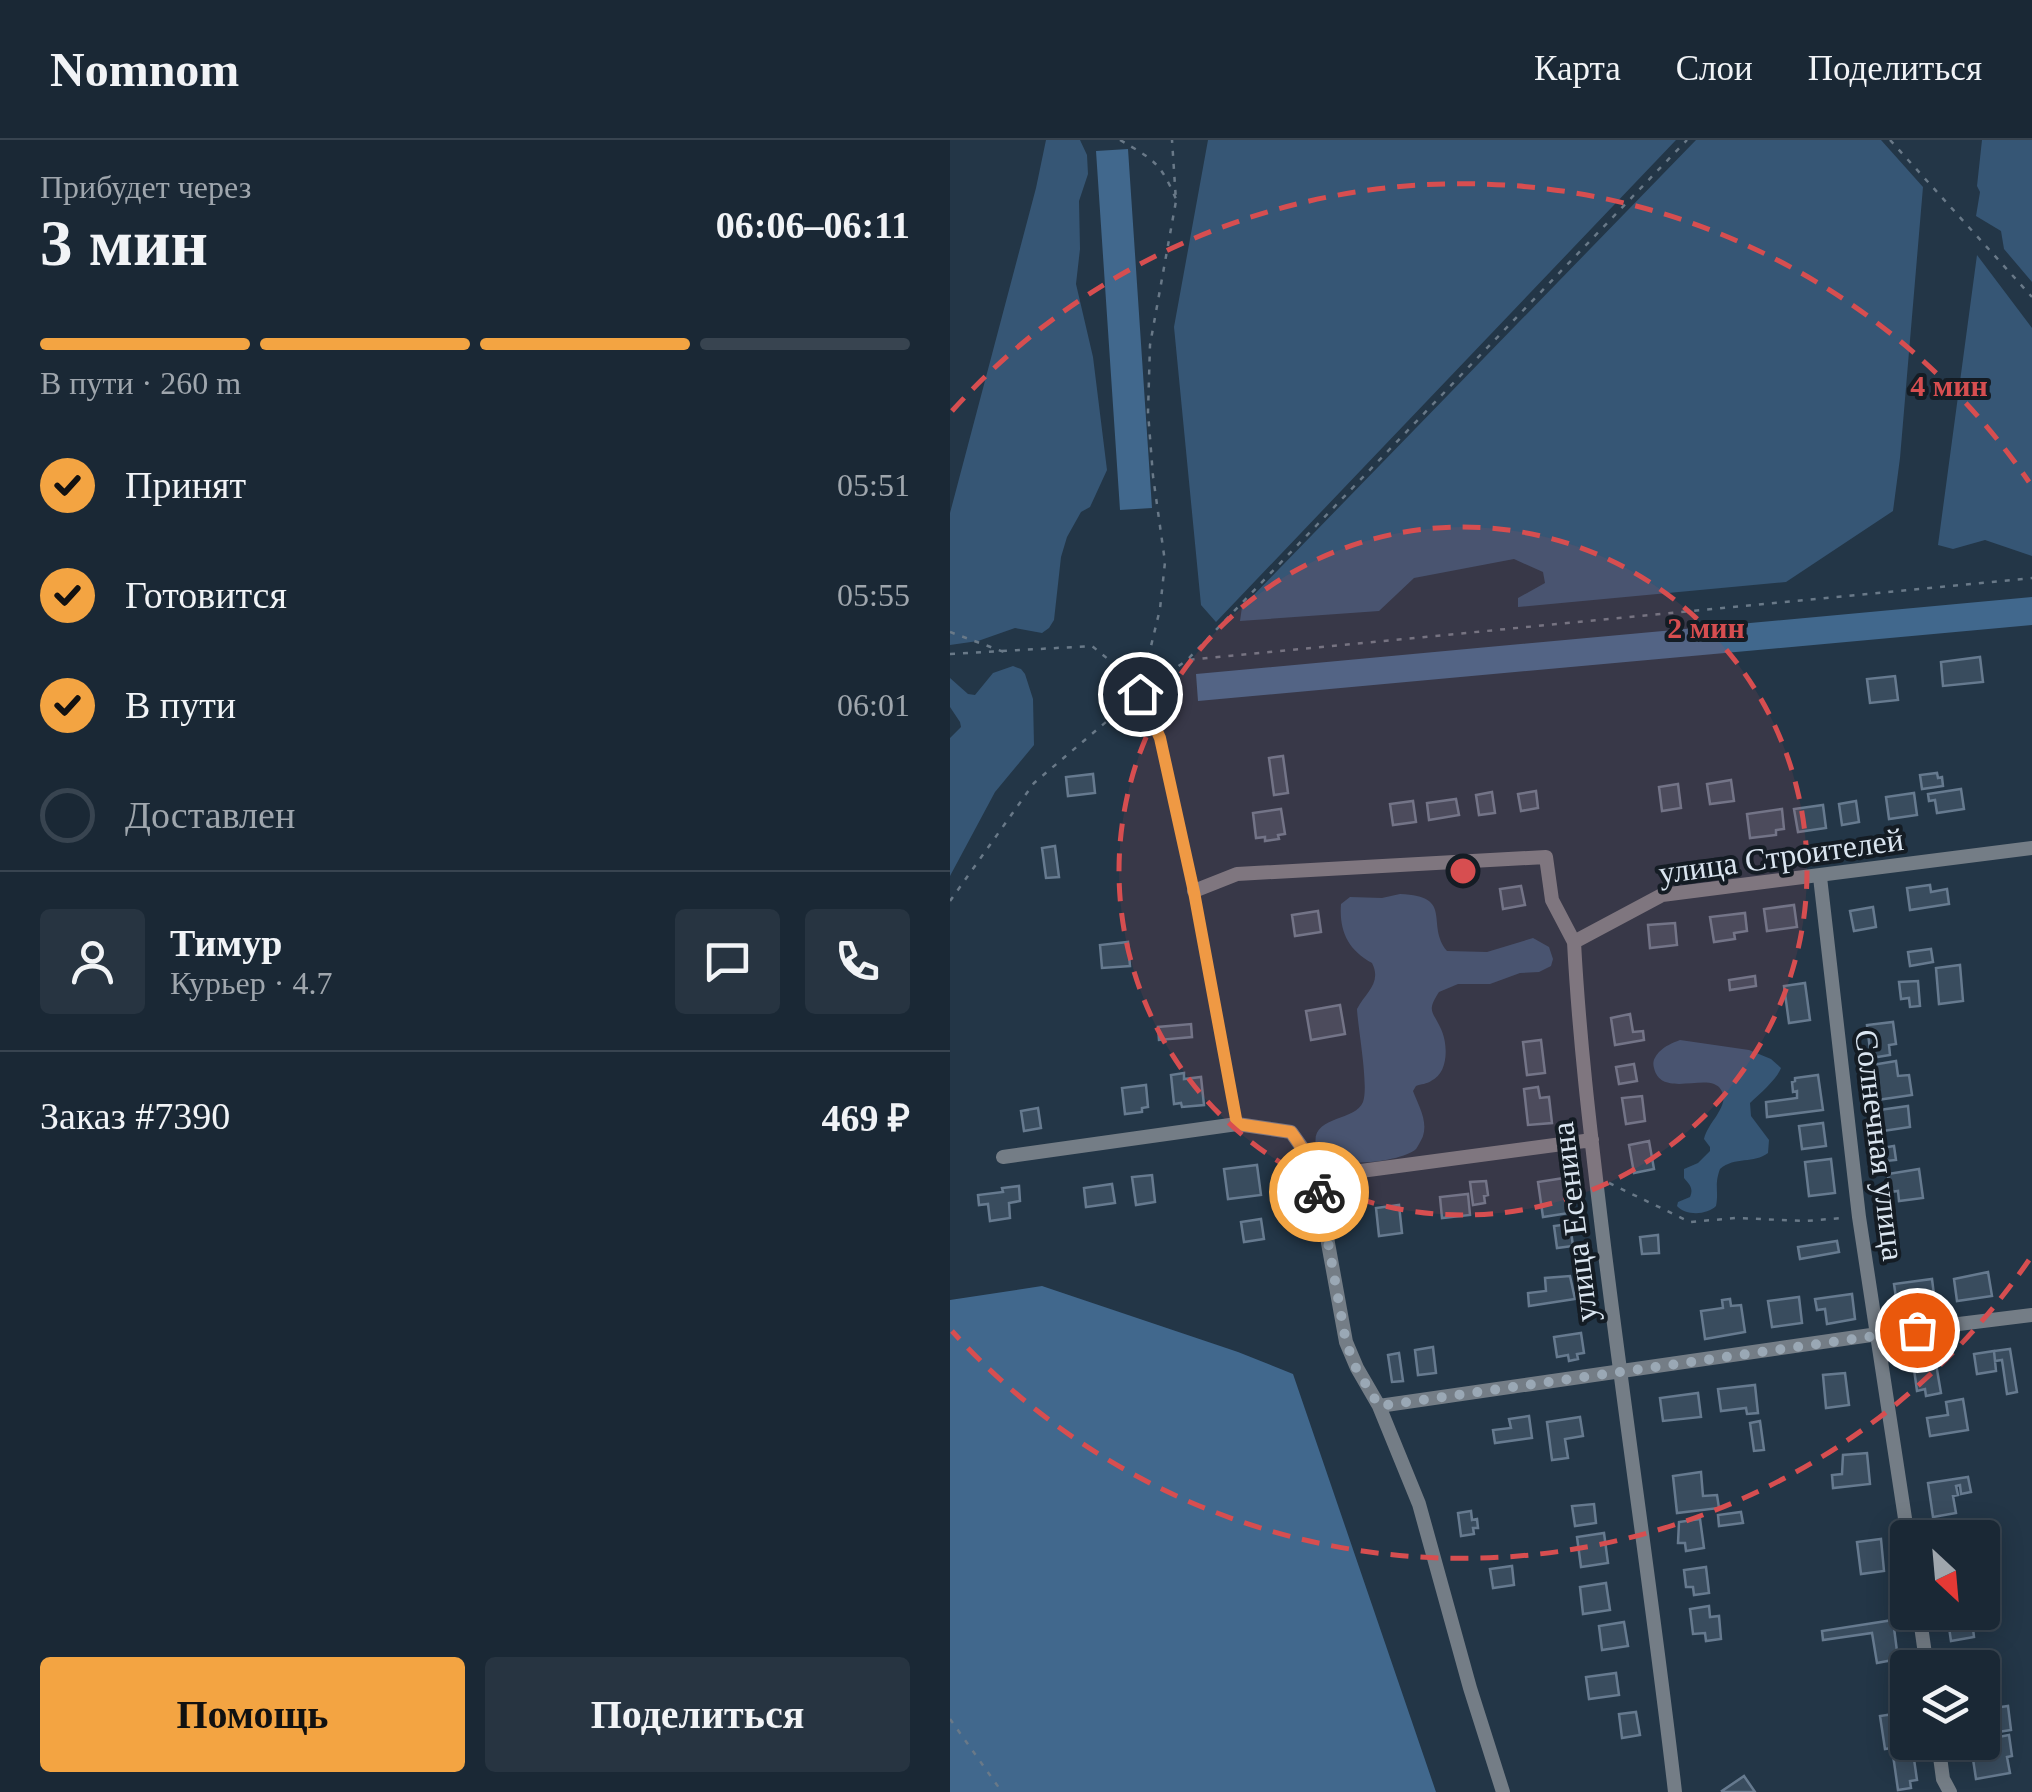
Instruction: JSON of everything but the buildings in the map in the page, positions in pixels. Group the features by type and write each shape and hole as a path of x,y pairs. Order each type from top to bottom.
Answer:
{"street":[{"name":"улица Строителей","path":"1574,942 1662,895 2032,848"},
{"path":"1194,892 1237,874 1546,857 1552,900 1574,942"},
{"name":"Солнечная улица","path":"1820,876 1859,1217 1905,1520"},
{"name":"улица Есенина","path":"1574,942 1595,1176 1677,1791"},
{"path":"1003,1157 1237,1124 1291,1132 1316,1177 1346,1342 1356,1368 1379,1406 1418,1504 1503,1792"},
{"path":"1316,1177 1592,1140"},
{"path":"1379,1406 2032,1315"},
{"path":"1941,1760 1950,1792"}],"lane":[{"path":"1140,694 1160,738 1194,892 1237,1124"}],"path":[{"path":"1120,140 1164,171 1176,201"},
{"path":"1140,694 1160,609 1166,562 1148,412 1150,344 1176,201 1172,140"},
{"path":"950,901 1034,783 1187,660 1687,140"},
{"path":"1890,140 2032,297"},
{"path":"1187,660 2032,578"},
{"path":"950,632 1006,652"},
{"path":"950,654 1092,646 1130,677 1140,694"},
{"path":"1595,1176 1690,1222 1859,1217"},
{"path":"950,1719 1002,1792"}],"shaded area":[{"path":"1046,140 1080,140 1087,155 1088,174 1079,201 1076,284 1093,357 1107,470 1090,507 1081,512 1067,537 1054,620 1049,628 1042,633 1015,628 978,641 950,645 950,513"},
{"path":"1208,140 1676,140 1216,622 1201,605 1174,327"},
{"path":"1696,140 1881,140 1923,187 1893,511 1786,582 1518,607 1518,598 1545,583 1543,572 1514,559 1414,578 1379,611 1240,621 1242,607"},
{"path":"1982,140 2032,140 2032,282 2004,249 2001,231 1976,216"},
{"path":"1128,149 1152,508 1120,510 1096,151"},
{"path":"1977,255 2032,328 2032,556 1985,540 1953,549 1938,545"},
{"path":"2032,597 2032,625 1198,701 1196,674"},
{"path":"1013,666 1025,674 1033,699 1034,745 995,792 950,876 950,738 961,727 950,707 950,678 968,694 975,695 993,673"},
{"path":"1417,896 1433,906 1447,951 1487,952 1533,938 1549,947 1553,959 1551,966 1539,972 1520,973 1490,984 1458,984 1439,992 1432,1011 1443,1035 1445,1058 1437,1077 1413,1091 1424,1124 1417,1148 1379,1161 1332,1159 1321,1154 1316,1136 1326,1124 1351,1113 1363,1102 1357,1009 1375,976 1372,963 1347,939 1341,904 1350,897"},
{"path":"1680,1040 1749,1050 1781,1068 1750,1103 1751,1116 1769,1140 1768,1153 1720,1169 1716,1206 1702,1213 1677,1206 1691,1194 1684,1169 1698,1163 1710,1151 1704,1139 1724,1096 1714,1084 1671,1083 1658,1076 1653,1066 1655,1057"},
{"path":"1042,1286 1293,1374 1436,1792 950,1792 950,1300"}],"way so far":[{"path":"1319,1192 1346,1342 1356,1368 1379,1406 1917,1330"}],"route":[{"path":"1140,694 1160,738 1194,892 1237,1124 1291,1132 1303,1148 1319,1192"}]}
